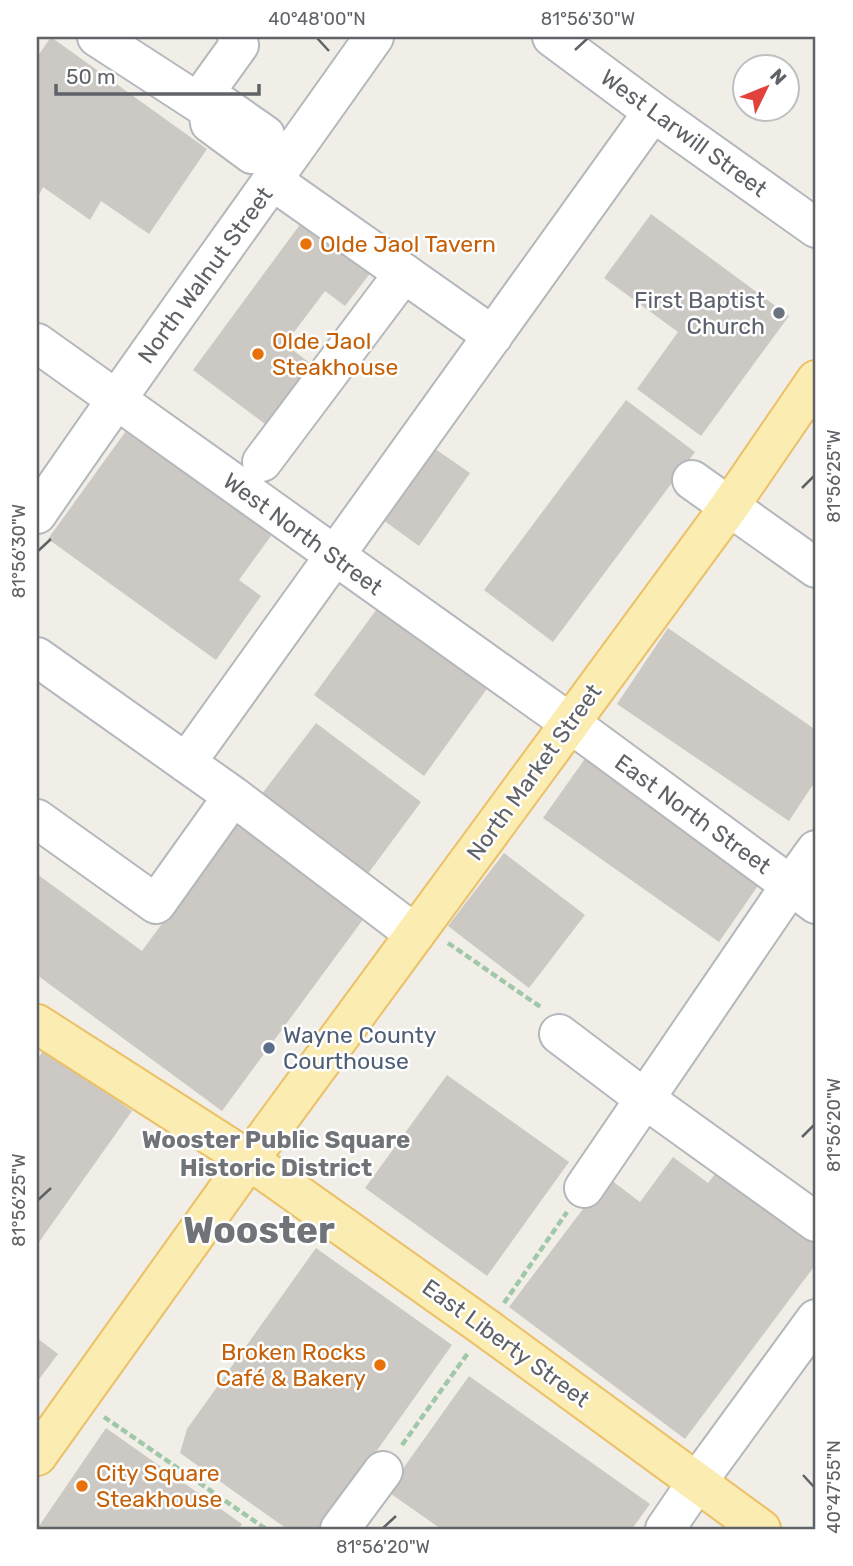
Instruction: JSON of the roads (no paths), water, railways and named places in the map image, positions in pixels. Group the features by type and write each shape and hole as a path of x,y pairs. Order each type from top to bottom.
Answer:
{"main road":[{"name":"North Market Street","path":"37,1456 249,1160 729,507 816,380"},
{"name":"East Liberty Street","path":"37,1024 249,1160 486,1328 761,1529"}],"street":[{"path":"116,42 203,105 239,45 237,37"},
{"name":"North Walnut Street","path":"37,514 374,37"},
{"name":"West Larwill Street","path":"552,37 816,228"},
{"path":"187,763 653,112"},
{"path":"273,181 493,336"},
{"path":"262,463 404,273"},
{"name":"West North Street","path":"37,343 570,723"},
{"path":"692,480 816,568"},
{"path":"37,657 418,930"},
{"name":"East North Street","path":"570,723 803,895"},
{"path":"37,819 156,904 233,796"},
{"path":"584,1188 645,1099 803,895 816,850"},
{"path":"551,1021 645,1099 816,1222"},
{"path":"665,1529 816,1319"},
{"path":"340,1529 383,1471"}],"place":[{"name":"Olde Jaol Tavern","path":"306,244"},
{"name":"First Baptist Church","path":"779,313"},
{"name":"Olde Jaol Steakhouse","path":"258,354"},
{"name":"Wayne County Courthouse","path":"269,1048"},
{"name":"Broken Rocks Café & Bakery","path":"380,1365"},
{"name":"City Square Steakhouse","path":"82,1486"}],"district":[{"name":"Wooster Public Square Historic District","path":"276,1154"},
{"name":"Wooster","path":"259,1230"}]}
